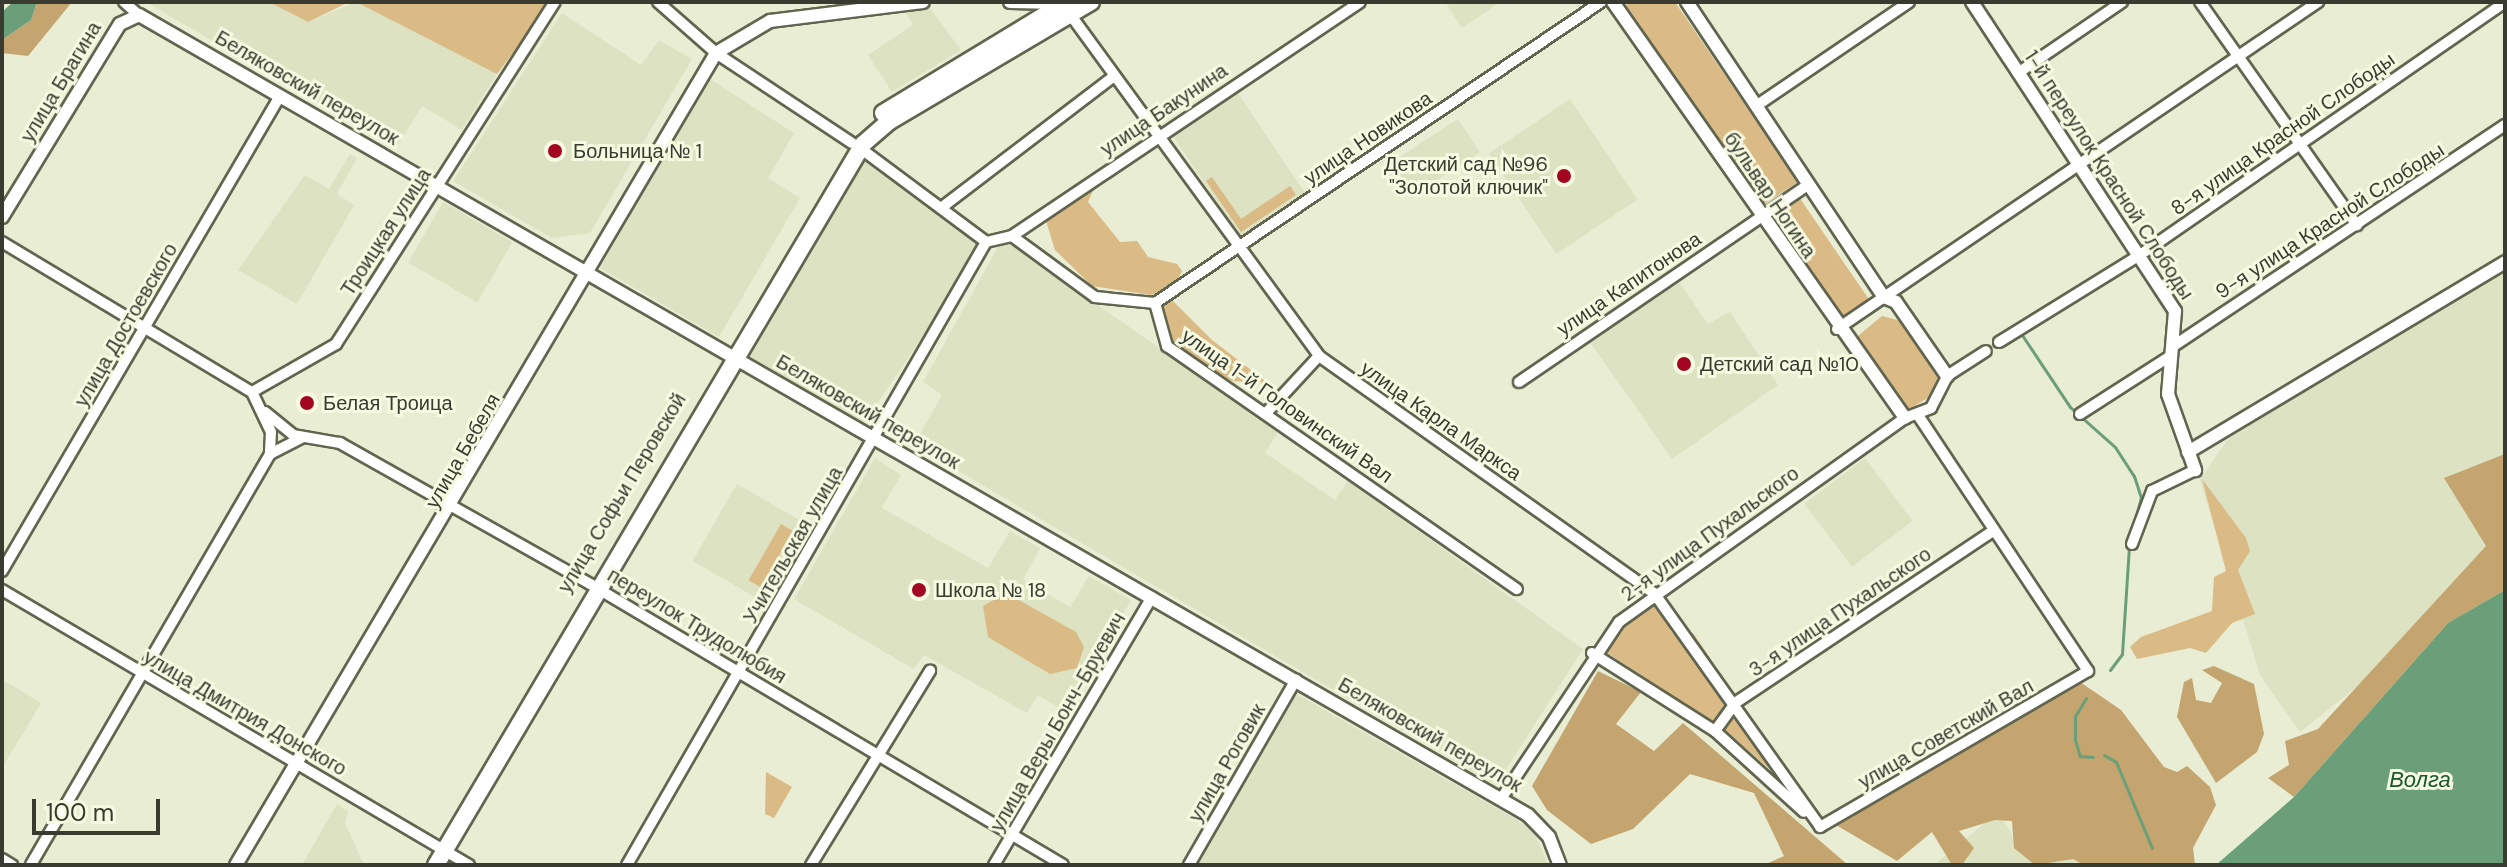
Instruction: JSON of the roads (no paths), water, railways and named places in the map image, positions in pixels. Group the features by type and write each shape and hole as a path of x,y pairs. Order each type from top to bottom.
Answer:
{"main road":[{"path":"856,146 877,116 1026,24 1066,5 1091,2"},
{"path":"856,146 888,122 1051,26 1066,5"},
{"name":"улица Софьи Перовской","path":"427,865 439,854 593,586 733,357 856,146"}],"street":[{"path":"124,2 137,15"},
{"name":"Троицкая улица","path":"252,392 336,344 555,2"},
{"path":"658,2 716,53 856,146 986,242"},
{"path":"716,53 770,21 923,2"},
{"name":"улица Бакунина","path":"986,242 1012,236 1360,2"},
{"name":"улица Новикова","path":"1155,303 1601,2"},
{"name":"бульвар Ногина","path":"1613,2 1837,329 1993,531 2088,671"},
{"name":"бульвар Ногина","path":"1687,2 1884,297 1896,302 1947,376"},
{"path":"1756,106 1909,2"},
{"name":"1-й переулок Красной Слободы","path":"1972,2 2175,311 2168,394 2195,470"},
{"path":"2018,73 2122,2"},
{"path":"2200,2 2298,146 2357,225"},
{"path":"1837,329 2318,2"},
{"name":"8-я улица Красной Слободы","path":"1999,342 2140,255 2505,2"},
{"path":"1026,24 1016,3 1066,5"},
{"name":"улица Карла Маркса","path":"1066,5 1113,77 1319,356 1654,593 1735,703 1820,827"},
{"name":"Беляковский переулок","path":"137,15 1501,799 1543,829 1560,865"},
{"name":"улица Брагина","path":"2,217 120,24 137,15"},
{"name":"улица Бебеля","path":"236,865 453,508 716,53"},
{"path":"941,208 1113,77"},
{"name":"улица Достоевского","path":"2,571 280,96"},
{"name":"9-я улица Красной Слободы","path":"2080,414 2505,125"},
{"name":"улица Капитонова","path":"1519,382 1809,184"},
{"path":"1012,236 1095,297 1155,303"},
{"path":"2,242 252,392 265,412 270,454"},
{"name":"Учительская улица","path":"627,865 876,439 986,242"},
{"path":"2188,452 2505,262"},
{"name":"улица 1-й Головинский Вал","path":"1155,303 1167,346 1268,411 1517,589"},
{"name":"2-я улица Пухальского","path":"1501,799 1592,653 1654,593 1906,415 1939,400 1947,376 1986,351"},
{"path":"1268,411 1319,356"},
{"name":"переулок Трудолюбия","path":"265,412 302,438 340,443 593,586 740,670 876,755 1063,865"},
{"path":"31,865 270,454 302,438"},
{"path":"2132,544 2152,491 2195,470"},
{"name":"3-я улица Пухальского","path":"1715,731 1735,703 1993,531"},
{"name":"улица Дмитрия Донского","path":"2,590 296,764 439,854 469,865"},
{"name":"улица Веры Бонч-Бруевич","path":"994,865 1152,597"},
{"path":"1592,653 1715,731 1820,827"},
{"path":"811,865 930,671"},
{"name":"улица Советский Вал","path":"1820,827 2088,671"},
{"name":"улица Роговик","path":"1189,865 1296,680"},
{"path":"2,859 12,865"}],"water":[{"path":"13,2 37,2 31,20 2,40 2,12"},
{"name":"Волга","path":"2505,590 2505,865 2216,865 2294,797 2448,623"}],"waterway":[{"path":"2022,335 2070,407 2115,447 2134,476 2141,497 2131,536"},
{"path":"2110,670 2122,654 2129,547"},
{"path":"2086,698 2075,716 2075,740 2080,756 2093,757"},
{"path":"2104,755 2116,762 2152,848"}],"place":[{"name":"Больница № 1","path":"555,151"},
{"name":"Детский сад №96 \"Золотой ключик\"","path":"1564,176"},
{"name":"Детский сад №10","path":"1684,364"},
{"name":"Белая Троица","path":"307,403"},
{"name":"Школа № 18","path":"919,590"}]}
